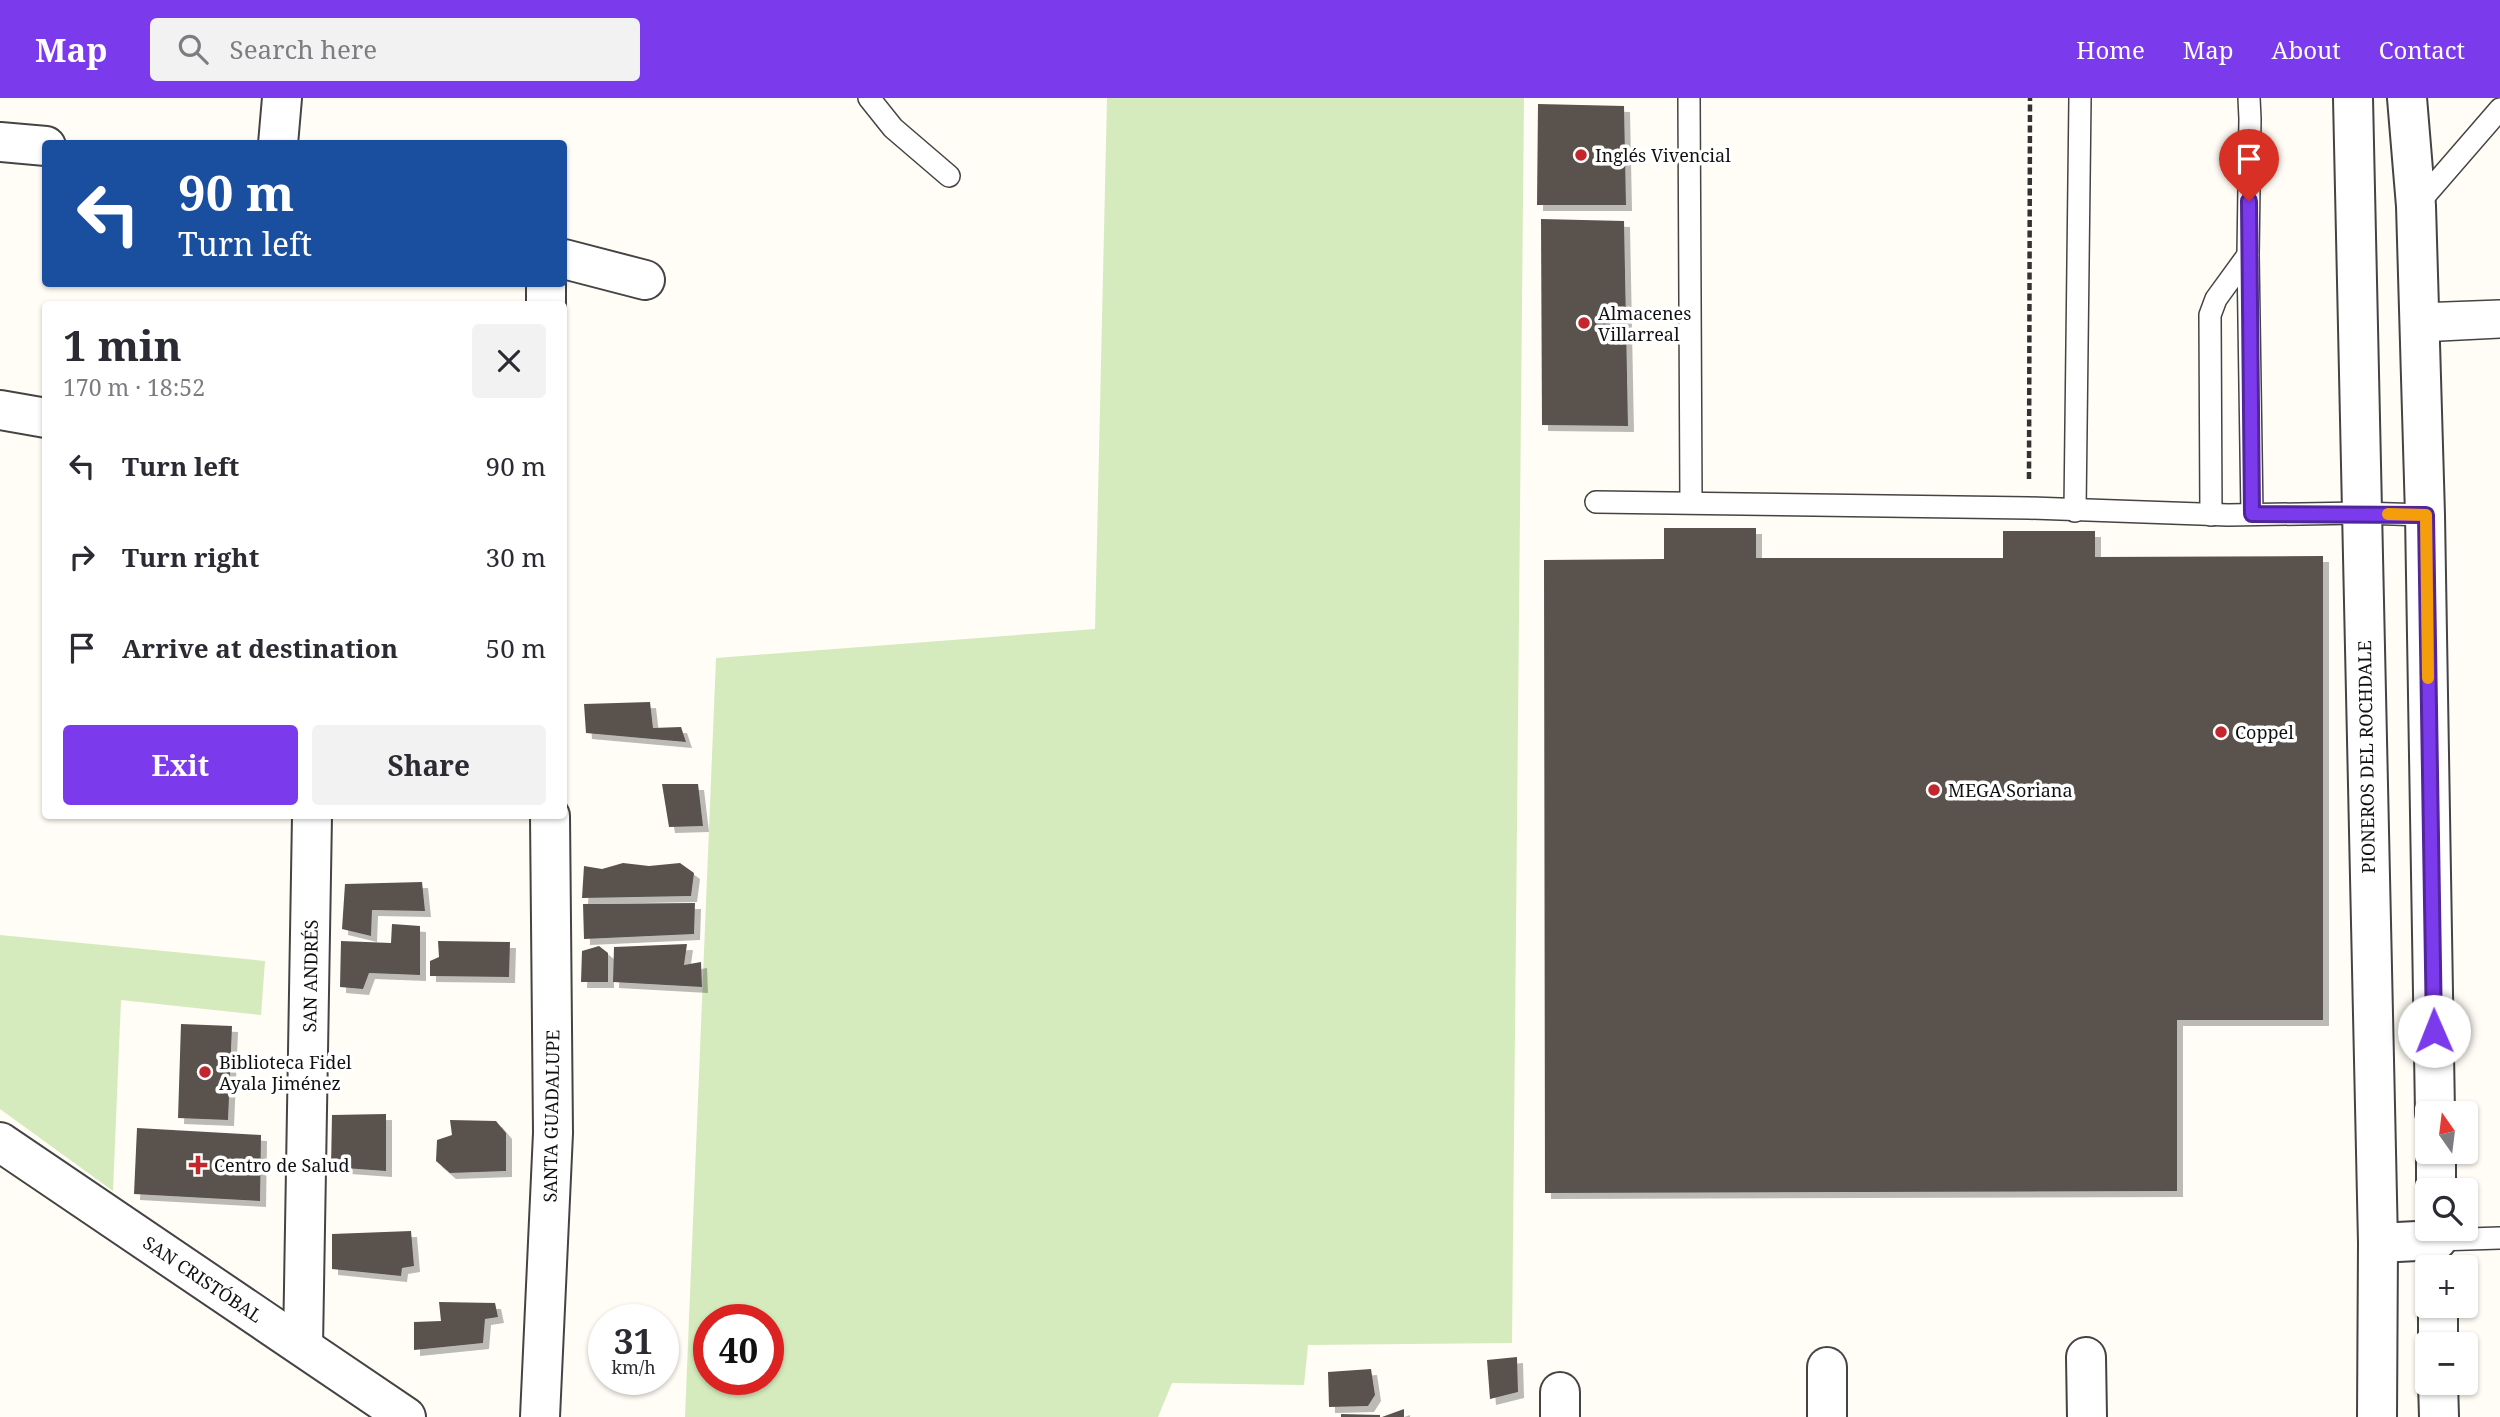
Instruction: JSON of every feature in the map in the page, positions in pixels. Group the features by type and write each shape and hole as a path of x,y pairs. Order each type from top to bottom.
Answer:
{"street":[{"path":"278,140 282,98"},
{"name":"PIONEROS DEL ROCHDALE","path":"2353,98 2378,1242 2377,1417"},
{"path":"2407,98 2416,206 2426,515 2435,1101"},
{"path":"0,142 42,146"},
{"path":"567,260 645,280"},
{"path":"0,410 42,417"},
{"name":"SAN ANDRÉS","path":"303,1346 313,819"},
{"name":"SANTA GUADALUPE","path":"540,1417 553,1133 550,819"},
{"name":"SAN CRISTÓBAL","path":"0,1142 406,1417"},
{"path":"2378,1242 2437,1245"},
{"path":"2086,1357 2087,1417"},
{"path":"1827,1367 1827,1417"},
{"path":"2438,1395 2439,1417"}],"lane":[{"path":"869,98 893,128 948,176"},
{"path":"1689,98 1690,502"},
{"path":"2075,511 2080,98"},
{"path":"2249,98 2248,255 2252,514"},
{"path":"2416,206 2500,109"},
{"path":"2211,514 2210,315 2216,299 2248,255"},
{"path":"2419,323 2500,311"},
{"path":"2419,323 2500,327"},
{"path":"1596,502 2029,508 2211,514 2426,515"},
{"path":"2437,1245 2500,1238"}],"path":[{"path":"2029,508 2030,98"}],"green space":[{"path":"1107,98 1524,98 1512,1343 1308,1345 1304,1385 1172,1383 1158,1417 685,1417 716,658 1095,629"},
{"path":"0,935 265,961 261,1015 121,1000 113,1191 0,1109"}],"building":[{"name":"Inglés Vivencial","path":"1538,104 1624,106 1626,205 1537,205"},
{"name":"Almacenes Villarreal","path":"1541,219 1624,221 1628,426 1542,425"},
{"name":"MEGA Soriana","path":"1664,528 1756,528 1756,558 2003,558 2003,531 2095,531 2095,557 2323,556 2323,1020 2177,1020 2177,1191 1545,1193 1544,560 1664,559"},
{"path":"650,702 653,728 681,727 686,742 586,733 584,704"},
{"path":"662,784 698,784 703,826 669,827"},
{"path":"623,863 649,866 680,863 694,873 691,896 582,898 584,866 602,869"},
{"path":"422,882 425,911 372,910 371,936 342,929 345,884"},
{"path":"695,903 694,934 584,939 583,904"},
{"path":"392,924 420,926 420,975 369,973 363,989 340,987 341,941 391,943"},
{"path":"438,941 510,942 509,977 430,976 430,961 439,957"},
{"path":"687,944 684,965 701,962 702,987 613,982 614,947"},
{"path":"599,946 608,953 608,982 581,982 582,951"},
{"name":"Biblioteca Fidel Ayala Jiménez","path":"181,1024 232,1026 228,1120 178,1118"},
{"path":"386,1114 386,1171 331,1167 332,1115"},
{"path":"450,1120 496,1121 506,1133 506,1171 450,1173 436,1161 437,1140 452,1135"},
{"name":"Centro de Salud","path":"137,1128 261,1135 260,1201 134,1194"},
{"path":"411,1231 414,1266 402,1268 401,1276 332,1269 332,1234"},
{"path":"439,1302 495,1303 498,1317 485,1319 483,1343 414,1350 414,1322 441,1321"},
{"path":"1517,1357 1518,1392 1490,1399 1487,1360"},
{"path":"1371,1369 1375,1395 1368,1406 1329,1407 1328,1372"},
{"path":"1404,1409 1404,1417 1382,1417"},
{"path":"1341,1414 1380,1415 1380,1417 1341,1417"}],"slow traffic":[{"path":"2388,514 2426,515 2428,678"}],"place":[{"name":"Inglés Vivencial","path":"1581,155"},
{"name":"Almacenes Villarreal","path":"1584,323"},
{"name":"Coppel","path":"2221,732"},
{"name":"MEGA Soriana","path":"1934,790"},
{"name":"Biblioteca Fidel Ayala Jiménez","path":"205,1072"},
{"name":"Centro de Salud","path":"198,1165"}],"route":[{"path":"2249,201 2252,514 2426,515 2434,1031"}]}
